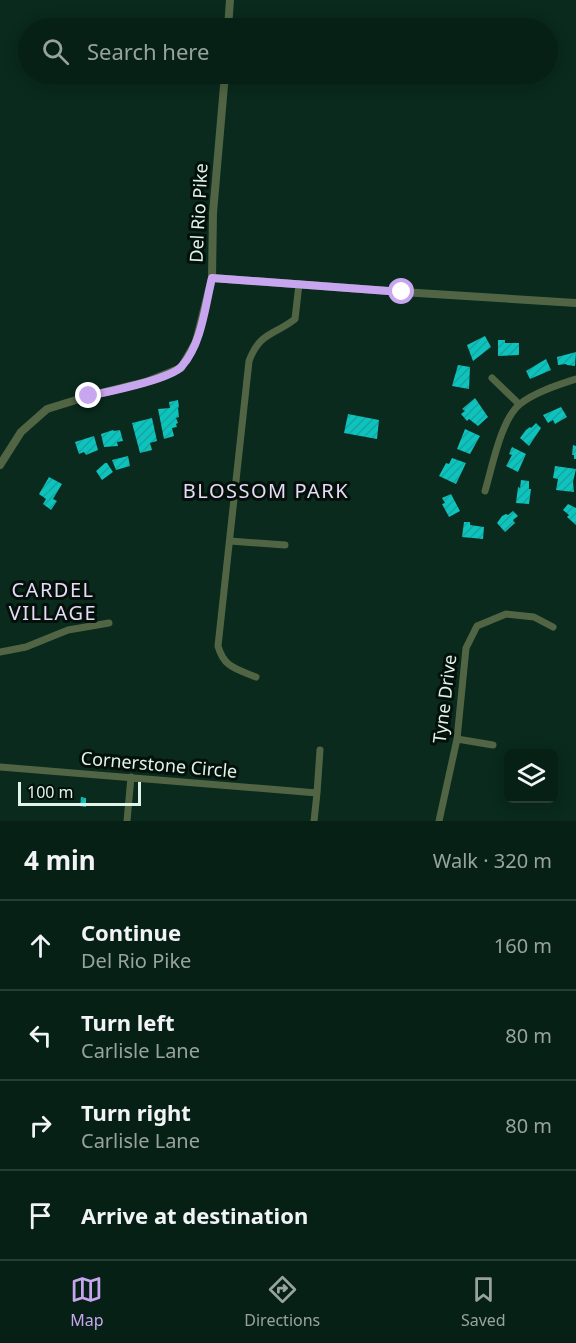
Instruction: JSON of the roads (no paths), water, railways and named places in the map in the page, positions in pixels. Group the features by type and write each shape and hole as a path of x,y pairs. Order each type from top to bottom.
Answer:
{"street":[{"path":"229,18 230,0"},
{"name":"Del Rio Pike","path":"224,84 213,213 212,278 576,303"},
{"path":"0,465 21,432 47,410 89,396 146,382 181,368 196,342 212,278"},
{"path":"256,677 231,667 221,656 218,646 249,361 262,337 286,326 295,319 299,284"},
{"path":"492,378 519,404"},
{"path":"485,491 503,428 519,404 576,379"},
{"path":"230,541 285,545"},
{"name":"Tyne Drive","path":"439,821 457,739 466,648 477,626 506,614 534,618 553,627"},
{"path":"0,652 26,646 68,630 109,623"},
{"path":"457,739 493,745"},
{"path":"314,821 320,750"},
{"name":"Cornerstone Circle","path":"0,767 316,793"},
{"path":"127,821 131,777"}],"district":[{"name":"BLOSSOM PARK","path":"266,491"},
{"name":"CARDEL VILLAGE","path":"53,602"}]}
